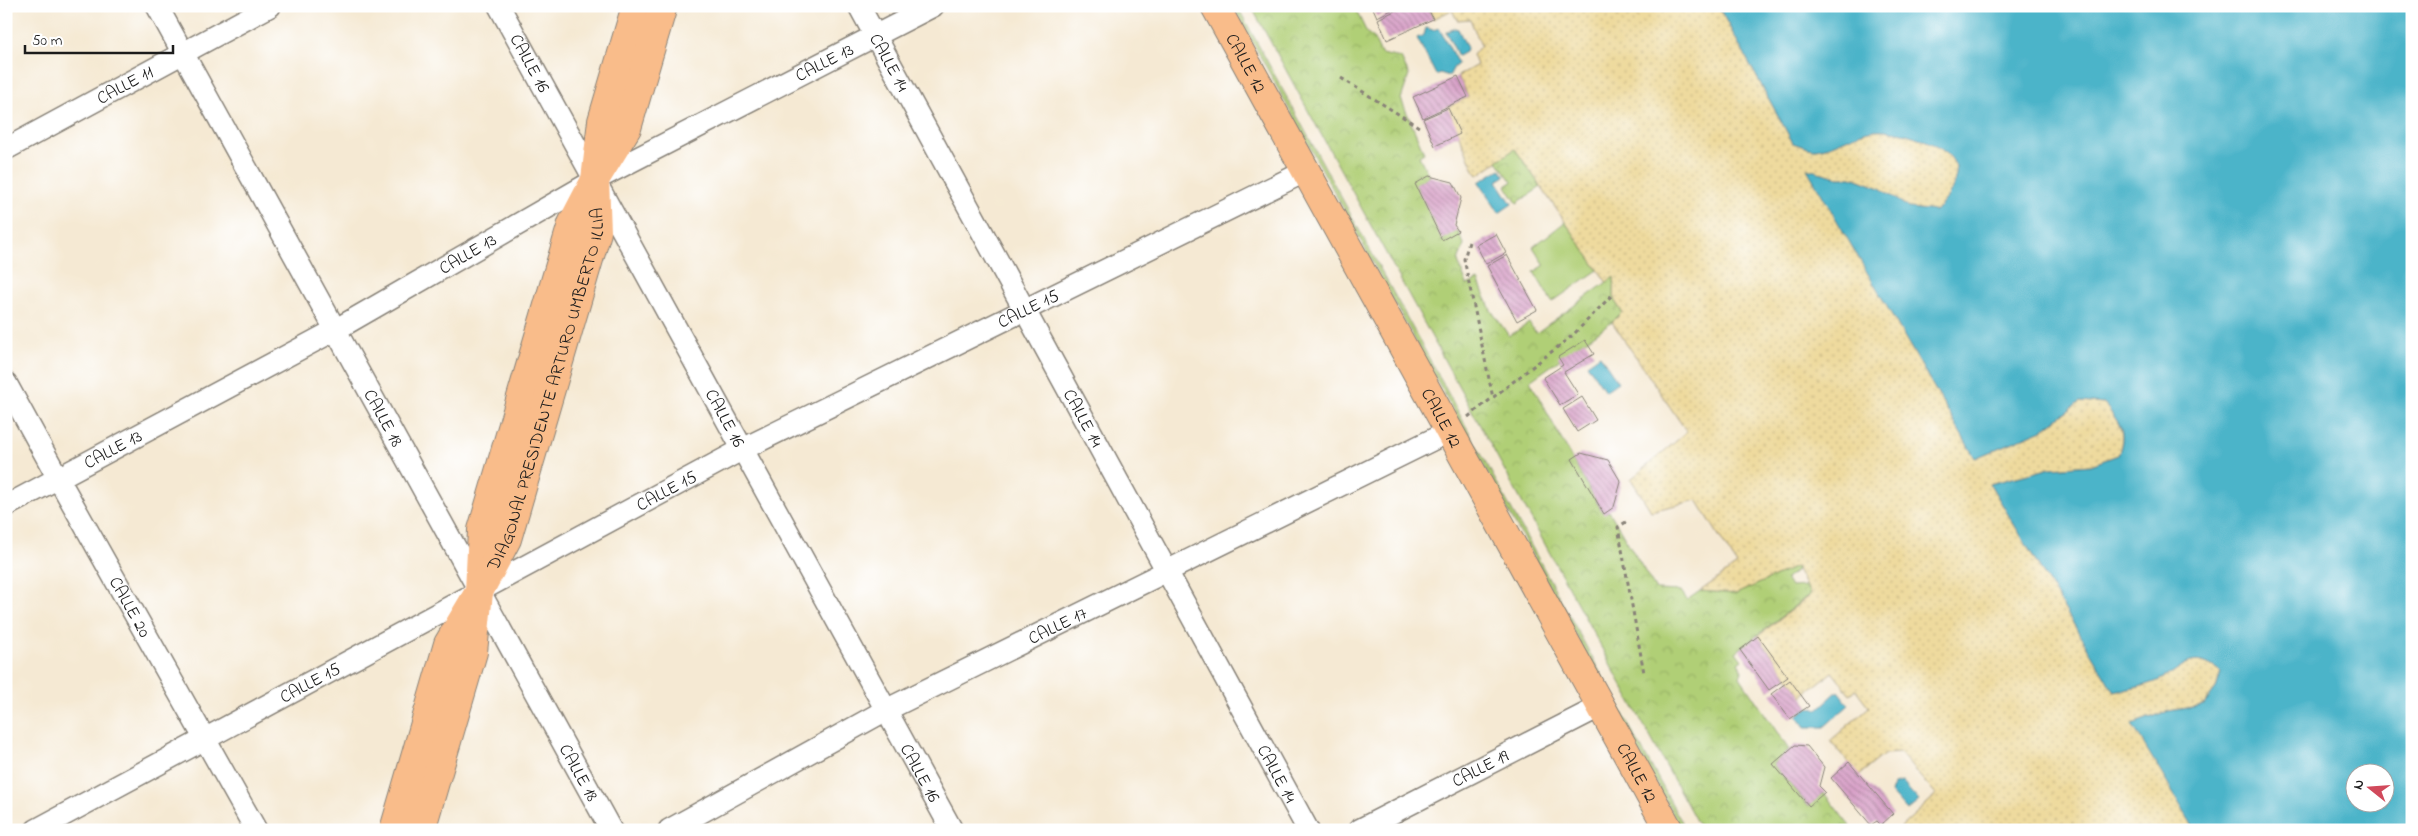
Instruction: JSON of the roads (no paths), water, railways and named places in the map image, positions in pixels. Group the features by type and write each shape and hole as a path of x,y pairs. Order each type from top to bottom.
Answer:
{"main road":[{"name":"DIAGONAL PRESIDENTE ARTURO UMBERTO ILLIA","path":"394,830 448,644 479,592 507,539 597,232 594,180 602,121 636,6"},
{"name":"DIAGONAL PRESIDENTE ARTURO UMBERTO ILLIA","path":"594,180 628,128 663,6"},
{"name":"CALLE 12","path":"1215,6 1306,170 1459,424 1601,706 1670,830"},
{"name":"DIAGONAL PRESIDENTE ARTURO UMBERTO ILLIA","path":"421,830 473,652 479,592"}],"street":[{"name":"CALLE 18","path":"157,6 611,830"},
{"name":"CALLE 11","path":"6,149 270,6"},
{"name":"CALLE 16","path":"499,6 952,830"},
{"name":"CALLE 14","path":"859,6 1308,830"},
{"name":"CALLE 13","path":"6,506 335,330 594,180 933,6"},
{"name":"CALLE 15","path":"36,830 742,449 1306,170"},
{"name":"CALLE 20","path":"6,382 204,740 256,830"},
{"name":"CALLE 17","path":"669,830 886,710 1168,572 1459,424"},
{"name":"CALLE 19","path":"1359,830 1601,706"}],"water":[{"path":"1718,6 2412,6 2412,830 2195,830 2132,724 2169,711 2204,705 2216,689 2221,672 2210,665 2194,661 2155,682 2114,692 1990,484 2051,468 2091,465 2118,455 2121,447 2122,433 2118,422 2104,404 2080,402 2042,430 1975,458 1807,169 1838,177 1852,177 1880,188 1909,208 1935,211 1946,199 1953,186 1956,175 1955,165 1949,155 1925,140 1911,135 1884,130 1867,131 1822,148 1807,148 1793,143"},
{"path":"1426,28 1433,30 1439,28 1458,64 1449,76 1440,73 1436,75 1417,38 1424,35"},
{"path":"1454,28 1458,29 1467,48 1465,52 1458,56 1446,32"},
{"path":"1500,169 1505,176 1497,181 1512,204 1499,213 1479,182"},
{"path":"1600,355 1618,382 1605,391 1587,364"},
{"path":"1838,691 1849,705 1824,727 1805,727 1797,716 1807,708 1818,709"},
{"path":"1902,782 1919,801 1907,811 1891,793 1894,784"}]}
